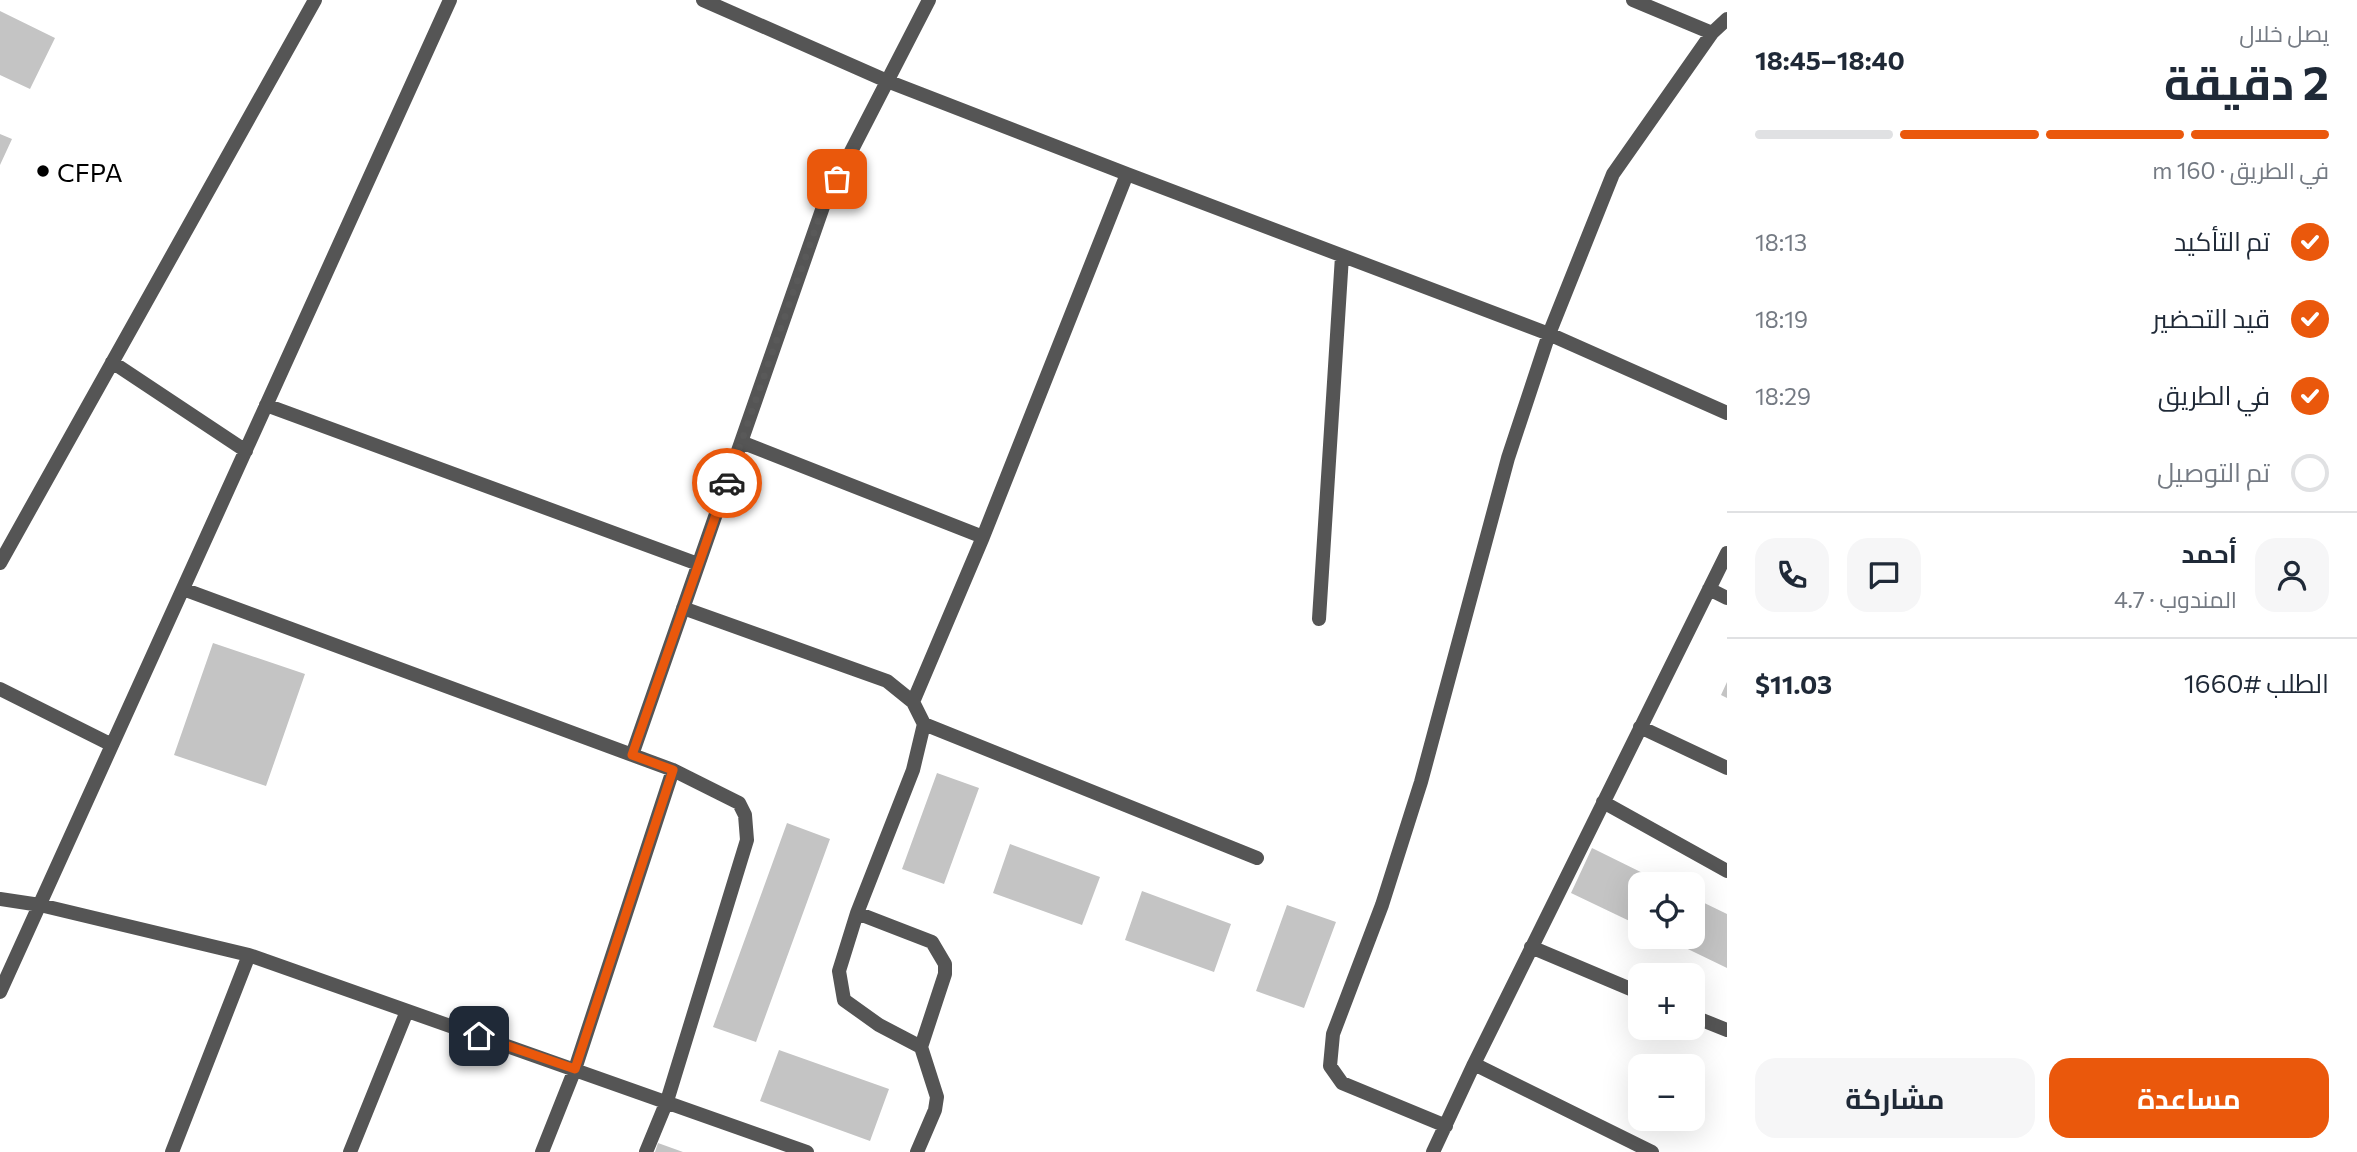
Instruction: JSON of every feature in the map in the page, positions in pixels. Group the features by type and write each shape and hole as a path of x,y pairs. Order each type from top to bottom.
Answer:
{"street":[{"path":"0,563 315,0"},
{"path":"0,992 450,0"},
{"path":"703,0 887,80 1549,334 1727,413"},
{"path":"632,755 824,204 929,0"},
{"path":"1633,0 1712,33"},
{"path":"1446,1126 1342,1083 1330,1066 1333,1034 1382,905 1421,782 1508,458 1549,334 1613,174 1712,33 1727,19"},
{"path":"913,702 983,537 1127,174"},
{"path":"1319,618 1342,256"},
{"path":"112,362 246,451"},
{"path":"266,405 698,564"},
{"path":"741,442 983,537"},
{"path":"1433,1152 1531,947 1727,553"},
{"path":"183,589 673,770 738,803 745,815 747,840 667,1101 646,1152"},
{"path":"1709,589 1727,598"},
{"path":"683,608 887,681 913,702 924,724 913,770 857,913 839,971 845,1000 878,1025 921,1046"},
{"path":"0,689 112,745"},
{"path":"924,724 1257,858"},
{"path":"1640,727 1727,768"},
{"path":"542,1152 575,1069 673,770"},
{"path":"1603,802 1727,871"},
{"path":"0,899 40,905 248,955 807,1152"},
{"path":"857,913 932,942 945,964 945,974 921,1046 937,1097 935,1110 917,1152"},
{"path":"1531,947 1628,988"},
{"path":"172,1152 248,955"},
{"path":"350,1152 407,1011"},
{"path":"1705,1021 1727,1030"},
{"path":"1474,1064 1652,1152"}],"building":[{"path":"0,11 55,38 30,89 0,75"},
{"path":"0,134 12,139 0,165"},
{"path":"213,643 305,674 266,786 174,755"},
{"path":"1727,682 1727,698 1721,695"},
{"path":"937,773 979,788 944,884 902,869"},
{"path":"787,823 830,839 756,1042 713,1027"},
{"path":"1010,844 1100,877 1082,925 993,893"},
{"path":"1592,848 1641,872 1628,872 1628,920 1571,893"},
{"path":"1142,891 1231,924 1214,972 1125,940"},
{"path":"1705,903 1727,914 1727,968 1688,949 1705,949"},
{"path":"1287,905 1336,922 1304,1008 1256,991"},
{"path":"779,1050 889,1089 870,1141 760,1101"},
{"path":"658,1143 683,1152 655,1152"}],"way so far":[{"path":"727,483 824,204 837,179"}],"place":[{"name":"CFPA","path":"43,171"}],"route":[{"path":"479,1036 575,1069 673,770 632,755 727,483"}]}
